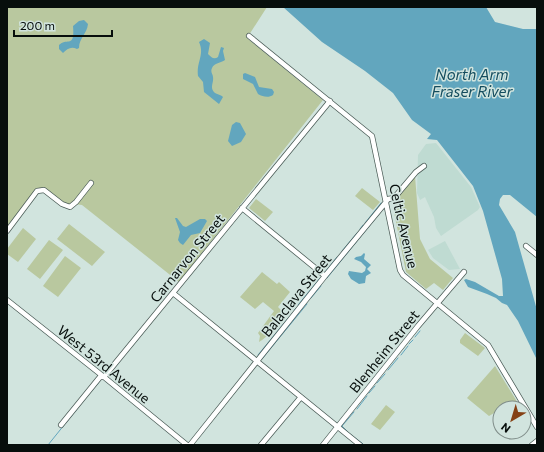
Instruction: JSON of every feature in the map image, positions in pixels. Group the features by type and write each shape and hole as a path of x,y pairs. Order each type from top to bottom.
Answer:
{"street":[{"name":"Celtic Avenue","path":"249,36 372,136 400,270 403,275 488,345 537,427"},
{"name":"Carnarvon Street","path":"61,425 100,377 104,377 330,101"},
{"name":"Balaclava Street","path":"189,445 388,199 394,198 416,172 424,166"},
{"path":"7,231 37,191 44,190 62,204 70,207 91,182"},
{"path":"242,208 325,276"},
{"path":"526,246 537,255"},
{"name":"Blenheim Street","path":"323,445 437,303 464,272"},
{"path":"173,293 360,445"},
{"name":"West 53rd Avenue","path":"7,300 189,445"},
{"path":"261,445 301,397"},
{"path":"532,445 537,441"}],"shaded area":[{"path":"436,143 471,187 480,207 478,210 441,236 436,228 434,217 425,197 420,200 417,193 418,155 426,144"},
{"path":"445,241 460,269 449,270 433,258 428,250"}],"green space":[{"path":"7,7 267,7 247,38 323,100 179,282 82,205 74,204 70,207 44,190 37,191 7,227"},
{"path":"415,176 420,239 430,259 453,278 443,290 434,283 426,289 406,272 394,212 395,200"},
{"path":"362,188 380,202 373,210 355,196"},
{"path":"256,199 273,212 265,221 249,208"},
{"path":"69,224 105,252 92,266 57,239"},
{"path":"23,228 36,239 18,262 7,254 7,249"},
{"path":"49,240 63,250 40,279 27,269"},
{"path":"65,256 81,268 58,297 43,286"},
{"path":"262,272 277,284 279,282 290,292 278,307 284,313 280,321 270,333 259,342 260,336 258,333 274,311 263,302 255,309 240,297"},
{"path":"465,333 485,348 478,356 460,343 460,340"},
{"path":"495,366 516,400 492,400 492,414 489,416 467,398"},
{"path":"386,405 395,412 380,430 371,424"}],"water":[{"name":"North Arm Fraser River","path":"283,7 486,7 495,22 523,29 537,29 537,217 510,195 503,195 500,199 499,205 515,232 537,310 537,360 518,321 507,305 496,298 468,287 464,280 466,279 475,282 499,296 503,296 502,279 483,211 473,186 437,140 427,139 431,134 412,120 393,93 365,71 322,42"},
{"path":"84,20 88,24 80,41 79,48 69,48 63,53 59,49 59,45 72,40 73,26 79,21"},
{"path":"204,39 210,43 208,54 213,58 218,57 221,47 224,48 223,51 225,60 214,65 211,71 213,76 212,89 215,93 223,97 219,104 204,92 203,82 198,76 198,67 201,55 201,47 199,42"},
{"path":"245,73 255,77 259,87 272,89 274,92 273,95 266,97 258,94 253,84 243,79 243,74"},
{"path":"236,122 240,123 246,134 241,142 232,146 228,141 232,125"},
{"path":"175,218 177,218 183,226 186,227 200,219 205,219 207,221 200,233 191,235 183,245 178,240 180,232"},
{"path":"364,253 364,259 371,265 367,269 371,273 366,276 365,283 359,284 351,279 348,274 349,271 362,273 365,271 366,267 361,262 354,259"}],"waterway":[{"path":"365,223 381,203"},
{"path":"327,278 379,214"},
{"path":"360,229 363,225"},
{"path":"342,251 357,233"},
{"path":"325,272 337,257"},
{"path":"298,305 320,278"},
{"path":"311,298 321,286"},
{"path":"262,359 307,304"},
{"path":"291,315 296,308"},
{"path":"258,355 289,317"},
{"path":"415,337 420,331"},
{"path":"409,344 413,340"},
{"path":"401,355 408,346"},
{"path":"388,370 398,358"},
{"path":"377,383 385,374"},
{"path":"82,402 99,382"},
{"path":"369,393 375,386"},
{"path":"357,409 367,396"},
{"path":"48,445 77,409"},
{"path":"349,433 342,426 354,412"},
{"path":"350,434 363,444"}]}
